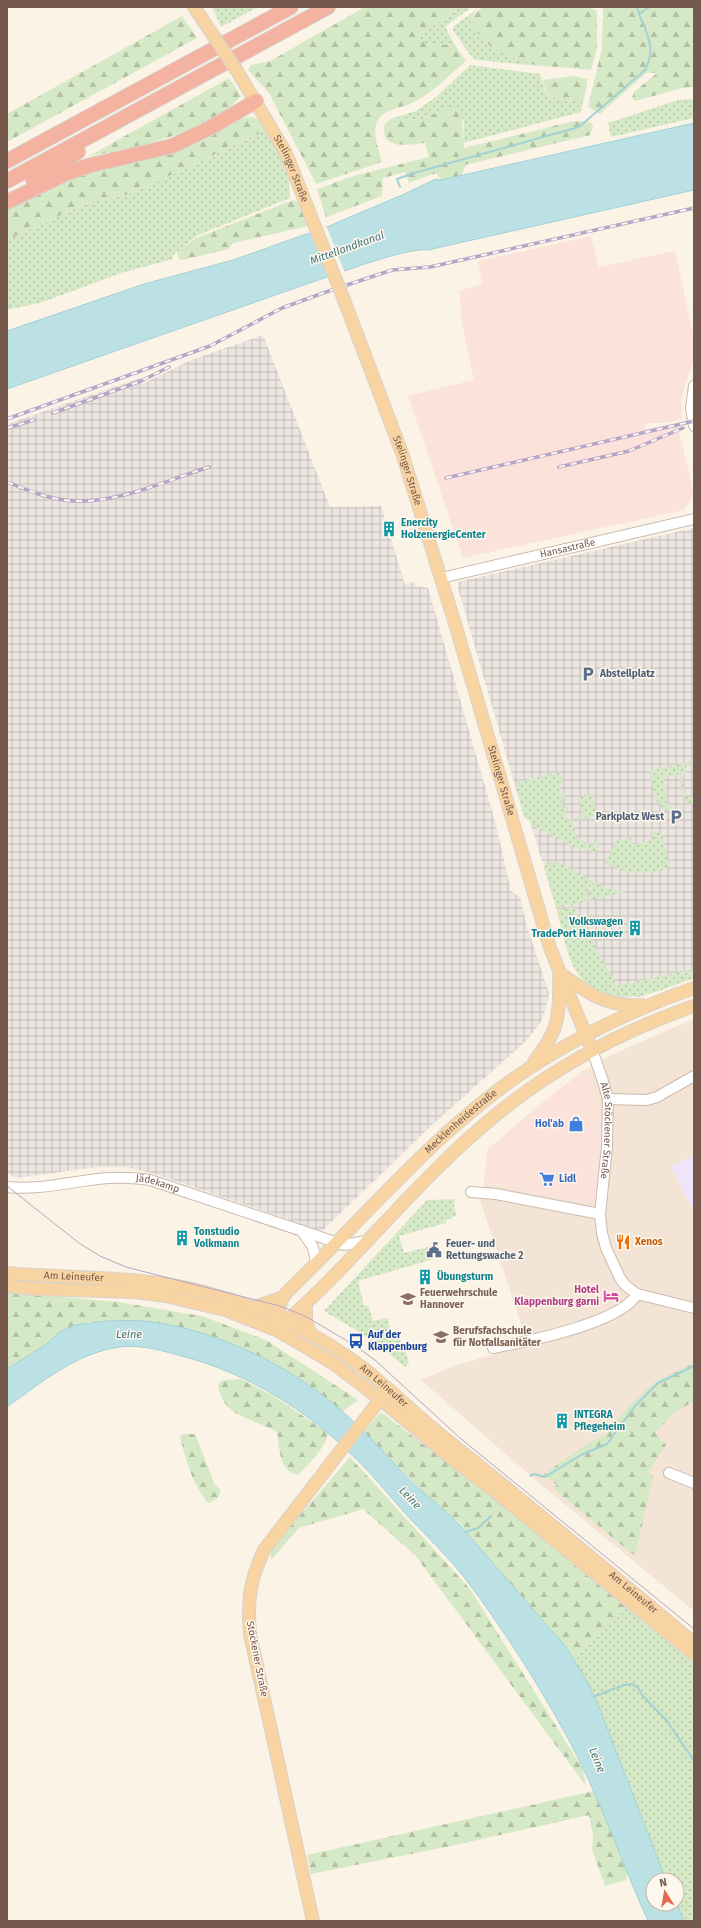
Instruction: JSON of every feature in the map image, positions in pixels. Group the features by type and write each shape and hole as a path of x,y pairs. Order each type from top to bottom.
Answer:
{"highway":[{"path":"7,161 291,7"},
{"path":"7,181 328,7"},
{"path":"7,198 199,76"},
{"path":"7,202 67,173 91,165 172,146 210,128 256,101"}],"main road":[{"name":"Stelinger Straße","path":"194,7 256,101 286,153 344,300 402,453 441,578 544,932 558,972 592,1050"},
{"path":"558,972 596,998 626,1006 648,1005"},
{"path":"530,1067 548,1044 556,1027 560,1005 558,972"},
{"name":"Mecklenheidestraße","path":"282,1297 445,1135 485,1101 530,1067 585,1034 648,1005 694,988"},
{"name":"Mecklenheidestraße","path":"276,1330 282,1319 306,1305 366,1241 417,1190 496,1115 542,1080 592,1050 648,1023 694,1006"},
{"name":"Am Leineufer","path":"7,1273 136,1281 169,1285 204,1292 282,1319 344,1354 435,1431 694,1643"},
{"name":"Am Leineufer","path":"7,1286 134,1292 166,1296 226,1310 276,1330 334,1364 380,1399 456,1462 503,1497 694,1654"},
{"path":"252,1308 282,1297 282,1319"},
{"path":"306,1305 306,1322 311,1335"},
{"name":"Stöckener Straße","path":"313,1921 250,1634 248,1608 250,1587 264,1550 388,1390"}],"street":[{"path":"694,386 691,408 694,426"},
{"name":"Hansastraße","path":"441,578 694,519"},
{"name":"Alte Stöckener Straße","path":"592,1050 608,1099 607,1146 600,1214 602,1233 612,1261 625,1285 637,1294 694,1308"},
{"path":"608,1099 647,1100 657,1097 694,1076"},
{"name":"Jädekamp","path":"7,1187 24,1188 129,1177 150,1180 337,1242 350,1245 366,1241"},
{"path":"471,1192 496,1194 600,1214"},
{"path":"301,1230 313,1247 316,1263"},
{"path":"493,1348 537,1340 583,1326 629,1304 637,1294"},
{"path":"669,1473 694,1483"}],"shaded area":[{"path":"591,236 599,267 675,251 694,337 694,360 685,385 681,403 682,419 665,423 646,423 645,429 677,423 694,494 684,510 463,558 408,396 474,380 462,324 459,291 482,284 478,261"},
{"path":"263,335 330,507 381,506 405,585 414,582 415,586 428,588 495,821 511,891 520,897 527,927 549,993 545,1011 540,1023 527,1040 433,1124 322,1231 155,1174 127,1167 97,1167 16,1178 7,1172 7,424 140,378 142,384 191,360"},
{"path":"694,528 694,978 639,997 595,989 586,983 572,961 530,821 524,817 458,588 458,582"},
{"path":"694,1019 694,1611 527,1473 421,1380 456,1365 528,1345 480,1200 484,1183 588,1203 595,1198 601,1151 599,1107 590,1075 580,1073 607,1057"},
{"path":"580,1073 590,1075 599,1107 601,1151 595,1198 588,1203 484,1183 487,1150 539,1105"},
{"path":"694,1155 694,1213 671,1167"}],"green space":[{"path":"212,7 258,7 221,27"},
{"path":"365,7 461,7 419,35 424,42 429,44 455,45 466,61 425,96 410,104 384,114 378,120 375,135 382,162 316,184 269,93 248,70 251,65 270,61"},
{"path":"461,7 471,7 445,27 455,45 425,45 420,41 419,35"},
{"path":"482,7 588,7 597,11 597,48 591,70 535,65 507,56 490,46 483,37 472,29 470,19"},
{"path":"603,7 694,7 694,87 682,88 635,101 632,98 634,92 657,73 646,73 600,114 588,107 602,48"},
{"path":"479,8 470,19 472,29 483,37 490,46 535,65 561,68 476,60 471,56 453,30 454,26"},
{"path":"182,16 197,38 7,142 7,114"},
{"path":"470,65 540,74 546,94 556,99 583,102 581,112 463,143 464,120 443,109 423,120 393,118 416,111 436,97"},
{"path":"574,76 587,79 583,102 556,99 546,93 543,80"},
{"path":"229,78 241,96 228,108 211,119 192,129 149,143 127,149 89,156"},
{"path":"694,99 694,118 611,137 608,123 678,100"},
{"path":"461,108 464,148 574,121 592,123 593,127 590,135 465,165 462,175 441,180 436,173 409,183 405,172 383,178 382,196 326,217 317,189 353,176 429,157 425,143 403,145 390,142 386,138 384,132 385,123 393,118 423,120 443,109"},
{"path":"251,117 261,120 268,129 133,193 85,204 7,240 7,207 76,175 134,160 168,155 205,140 243,118"},
{"path":"268,129 288,167 290,198 198,235 173,255 173,259 121,273 40,303 7,310 7,240 85,204 133,193"},
{"path":"293,200 299,202 308,226 233,243 229,249 182,260 179,259 177,252 196,238"},
{"path":"694,761 694,763 686,765 686,773 681,775 686,797 692,797 694,804 687,803 684,798 679,774 663,778 669,807 677,807 664,811 660,802 656,802 649,771"},
{"path":"560,772 563,782 559,787 561,796 565,792 566,795 562,801 564,809 568,805 569,808 565,814 567,822 572,819 576,837 593,846 595,841 597,842 598,846 595,853 584,848 580,850 531,825 530,821 524,817 515,783"},
{"path":"592,794 597,815 579,820 578,817 583,816 582,808 576,808 581,807 580,800 574,799"},
{"path":"651,829 662,835 669,865 667,869 635,873 621,870 605,863 616,841 631,838 633,845 653,840"},
{"path":"551,862 557,862 593,881 583,902 556,907 544,867"},
{"path":"595,882 609,889 625,892 586,901"},
{"path":"573,907 617,986 694,969 694,978 659,991 635,996 623,997 611,995 592,988 576,971 567,950 557,913 558,910"},
{"path":"455,1199 454,1207 457,1215 445,1221 446,1223 399,1236 404,1253 436,1245 437,1258 358,1281 364,1306 368,1305 373,1321 388,1318 390,1330 386,1331 387,1336 398,1336 404,1347 409,1363 405,1367 373,1341 372,1342 356,1330 324,1311 427,1200"},
{"path":"7,1292 118,1302 202,1316 266,1340 358,1400 342,1412 322,1395 211,1336 143,1321 90,1322 61,1331 45,1345 7,1369"},
{"path":"694,1363 694,1401 669,1416 670,1417 655,1433 666,1445 648,1472 653,1477 635,1556 554,1489 557,1485 544,1474 588,1443 606,1434 631,1404 656,1381"},
{"path":"241,1379 272,1395 328,1433 324,1445 312,1461 298,1475 291,1473 283,1464 277,1432 232,1410 220,1395 218,1384 223,1380"},
{"path":"381,1412 501,1504 627,1608 574,1660 566,1647 470,1537 460,1523 433,1502 364,1432"},
{"path":"184,1434 195,1434 215,1485 221,1490 218,1498 208,1503 198,1488 187,1463 180,1436"},
{"path":"350,1457 470,1589 583,1769 586,1786 415,1555 363,1509 299,1528 271,1560 271,1549"},
{"path":"627,1608 694,1663 694,1921 684,1921 680,1912 685,1912 685,1872 663,1872 599,1707 574,1660"},
{"path":"594,1791 628,1873 626,1880 605,1886 592,1849 593,1835 589,1815 451,1846 311,1874 307,1855"}],"water":[{"name":"Mittellandkanal","path":"694,123 694,190 428,250 419,250 393,255 7,389 7,331 144,284 233,260 329,226 436,179 441,180"},
{"name":"Leine","path":"107,1321 143,1321 166,1324 214,1337 259,1356 302,1380 345,1414 418,1488 457,1522 566,1647 587,1681 599,1707 663,1872 645,1872 645,1912 680,1912 684,1921 648,1921 599,1803 577,1756 543,1695 508,1639 455,1566 361,1464 318,1425 276,1396 232,1373 209,1364 177,1355 135,1346 119,1347 103,1351 73,1362 7,1407 7,1369 45,1345 61,1331 75,1325"}],"pier":[{"path":"326,225 345,273 330,278 311,230"}],"waterway":[{"path":"637,7 639,13"},
{"path":"400,187 397,179 414,173 579,127 645,70 650,54 650,47 649,40 639,14 649,7"},
{"path":"530,1476 534,1474 545,1477 581,1455 607,1444 635,1406 658,1383 694,1366"},
{"path":"466,1532 478,1528 491,1516"},
{"path":"593,1697 624,1685 632,1684 638,1688 643,1696 667,1721 694,1761"}],"tram line":[{"path":"7,1186 79,1243 100,1256 126,1267 280,1306 305,1316 354,1345 375,1360 460,1438 694,1629"}],"railway":[{"path":"7,419 210,346 282,308 392,270 430,267 694,208"},
{"path":"53,413 141,381 169,367"},
{"path":"7,428 34,420"},
{"path":"446,478 694,421"},
{"path":"559,467 629,451 683,428"},
{"path":"7,482 32,492 57,499 92,501 126,495 209,467"}],"place":[{"name":"Enercity HolzenergieCenter","path":"389,529"},
{"name":"Abstellplatz","path":"588,674"},
{"name":"Parkplatz West","path":"676,817"},
{"name":"Volkswagen TradePort Hannover","path":"635,928"},
{"name":"Hol'ab","path":"576,1124"},
{"name":"Lidl","path":"547,1179"},
{"name":"Tonstudio Volkmann","path":"182,1238"},
{"name":"Xenos","path":"623,1242"},
{"name":"Feuer- und Rettungswache 2","path":"434,1250"},
{"name":"Übungsturm","path":"425,1277"},
{"name":"Hotel Klappenburg garni","path":"611,1296"},
{"name":"Feuerwehrschule Hannover","path":"408,1299"},
{"name":"Berufsfachschule für Notfallsanitäter","path":"441,1337"},
{"name":"Auf der Klappenburg","path":"356,1341"},
{"name":"INTEGRA Pflegeheim","path":"562,1421"}]}
